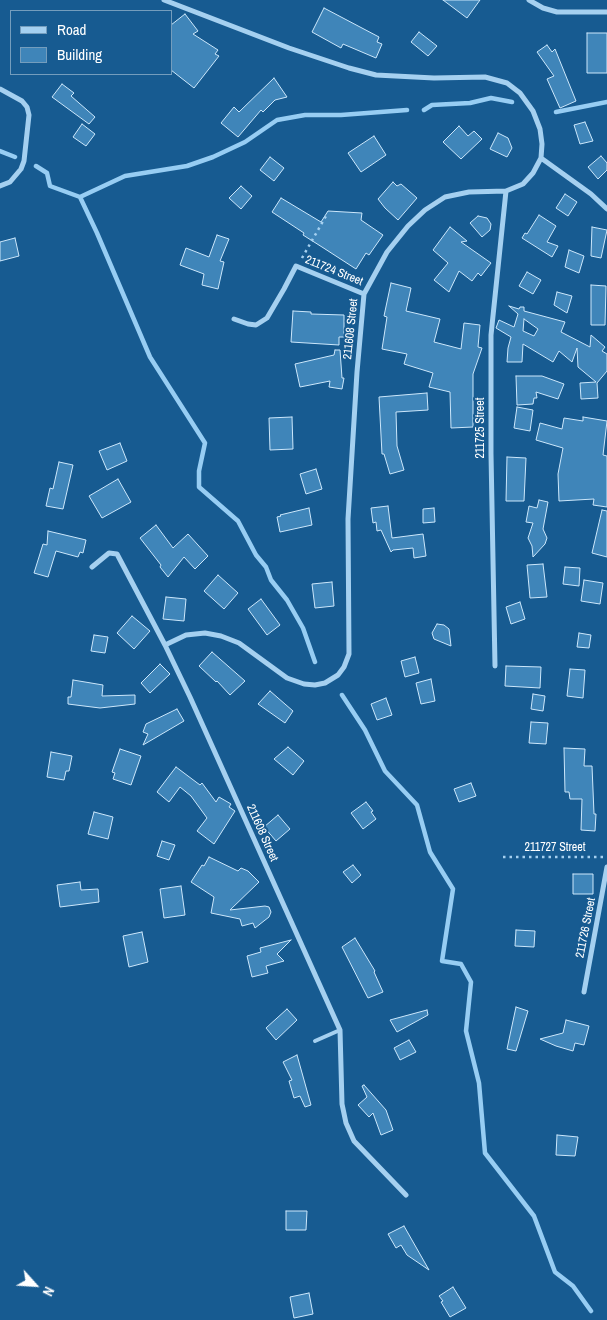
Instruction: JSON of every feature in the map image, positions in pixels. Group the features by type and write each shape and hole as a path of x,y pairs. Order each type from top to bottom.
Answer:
{"street":[{"path":"164,0 289,48 376,75 434,78 486,76 507,83 520,93 533,111 540,129 542,158 591,194 607,209"},
{"path":"529,0 543,8 557,12 607,12"},
{"path":"0,89 22,101 27,107 29,115 24,161 21,169 10,182 0,186"},
{"name":"211608 Street","path":"165,645 186,636 205,633 221,636 244,646 287,678 304,684 325,684 338,675 344,667 349,654 348,519 356,372 364,294 387,252 408,226 425,210 445,197 469,192 506,190 523,184 533,173 542,158"},
{"name":"211725 Street","path":"495,666 491,335 506,190"},
{"name":"211724 Street","path":"234,319 256,325 267,318 296,266 364,294"},
{"name":"211608 Street","path":"92,567 109,552 117,554 165,645 340,1030 342,1104 346,1123 354,1141 406,1195"},
{"name":"211726 Street","path":"584,992 607,867"}],"lane":[{"path":"315,1041 340,1030"}],"path":[{"name":"211724 Street","path":"296,266 326,216"},
{"name":"211727 Street","path":"504,857 607,857"}],"building":[{"path":"443,0 480,0 467,18"},
{"path":"324,8 379,37 377,42 382,44 376,58 343,44 341,48 312,32"},
{"path":"185,14 198,31 193,34 218,50 215,54 219,56 194,88 172,71 172,24"},
{"path":"419,32 437,46 428,56 411,42"},
{"path":"587,33 607,33 607,73 587,73"},
{"path":"547,45 552,52 555,49 576,101 560,108 547,79 554,76 537,52"},
{"path":"274,78 287,97 275,100 263,112 261,110 238,137 221,123 234,107 239,112"},
{"path":"62,84 74,93 71,96 95,117 89,124 52,97"},
{"path":"585,122 593,141 580,144 574,125"},
{"path":"82,124 95,134 86,146 73,137"},
{"path":"459,126 468,136 474,131 482,139 461,159 443,142"},
{"path":"498,133 508,138 512,148 507,157 490,149"},
{"path":"374,136 386,155 361,172 348,153"},
{"path":"601,156 607,163 607,170 598,179 588,167"},
{"path":"270,157 284,168 274,181 260,170"},
{"path":"393,182 397,186 401,184 417,198 398,220 378,199"},
{"path":"241,186 252,196 241,209 229,198"},
{"path":"565,194 577,202 568,216 556,208"},
{"path":"281,198 321,222 328,211 362,213 361,220 383,235 369,255 366,253 356,269 303,235 304,233 272,212"},
{"path":"539,215 556,226 547,242 558,246 552,257 522,238 525,233 527,234"},
{"path":"478,216 487,218 491,224 490,230 482,237 470,223"},
{"path":"450,227 467,241 461,242 491,263 481,276 478,273 472,281 459,271 449,292 434,280 448,263 433,250"},
{"path":"592,227 607,230 601,258 591,256"},
{"path":"217,235 229,239 220,261 224,262 218,289 202,285 204,274 180,265 186,248 209,257"},
{"path":"15,238 19,256 0,261 0,242"},
{"path":"569,250 584,256 579,273 565,267"},
{"path":"527,272 541,280 533,294 519,286"},
{"path":"391,283 411,288 406,311 440,319 434,342 461,349 464,323 480,325 478,347 482,348 473,374 473,427 451,428 450,392 429,387 433,373 404,364 407,354 382,349 387,317 384,316"},
{"path":"591,285 606,286 605,325 591,325"},
{"path":"557,292 572,296 567,313 554,305"},
{"path":"509,306 519,309 524,307 524,311 565,322 561,332 590,347 591,335 605,347 602,351 607,354 607,371 597,383 598,398 581,399 580,383 596,382 578,367 577,348 572,362 559,351 553,362 523,344 522,362 507,362 511,337 496,328 499,320 514,327 518,314","holes":["524,319 538,329 534,336 523,331"]},
{"path":"293,311 311,312 311,314 344,315 344,337 339,337 339,345 291,342"},
{"path":"335,350 340,350 342,378 344,378 342,389 329,387 330,381 300,387 295,364 334,355"},
{"path":"516,376 542,376 564,384 558,399 536,392 537,398 534,398 533,404 517,405"},
{"path":"427,393 428,410 396,412 397,446 404,470 390,474 384,454 382,454 379,397"},
{"path":"517,407 533,410 530,431 514,428"},
{"path":"292,417 293,449 270,450 269,418"},
{"path":"583,417 607,421 603,455 607,456 607,507 593,505 594,499 559,501 558,474 563,448 536,440 540,423 562,429 564,418 583,421"},
{"path":"120,443 127,461 107,470 99,451"},
{"path":"507,457 526,458 524,501 506,501"},
{"path":"59,462 73,465 63,509 46,506 50,488 53,489"},
{"path":"316,469 322,489 306,494 300,474"},
{"path":"118,479 131,502 102,518 89,496"},
{"path":"539,500 548,502 543,529 547,538 545,544 533,557 532,546 528,538 533,523 526,522 529,506 537,508"},
{"path":"388,506 392,538 423,534 426,556 414,558 413,548 393,550 391,552 381,530 377,531 376,522 373,523 371,508"},
{"path":"309,508 312,525 280,532 277,517"},
{"path":"434,508 435,522 423,523 423,509"},
{"path":"602,510 607,511 607,557 592,553"},
{"path":"156,525 173,548 188,534 208,556 195,569 184,557 168,577 140,538"},
{"path":"48,531 86,540 83,553 80,552 78,557 56,551 48,577 34,573 43,544 47,545"},
{"path":"543,564 547,597 530,598 527,565"},
{"path":"565,567 580,568 579,586 563,584"},
{"path":"218,575 238,593 224,609 204,591"},
{"path":"584,580 603,583 600,604 581,601"},
{"path":"332,582 334,606 315,608 312,584"},
{"path":"166,597 186,599 184,621 163,619"},
{"path":"261,599 280,625 267,635 248,609"},
{"path":"520,602 525,619 511,624 506,607"},
{"path":"132,616 150,631 134,649 117,633"},
{"path":"437,624 444,625 449,629 451,646 434,639 432,633"},
{"path":"579,633 591,635 589,648 577,647"},
{"path":"94,635 108,637 105,653 91,651"},
{"path":"212,652 245,681 230,695 199,666"},
{"path":"415,657 419,673 405,677 401,661"},
{"path":"160,664 170,674 150,693 141,683"},
{"path":"506,666 541,667 540,688 505,686"},
{"path":"570,669 585,670 583,698 567,696"},
{"path":"431,679 435,701 421,704 416,683"},
{"path":"73,680 103,685 102,696 135,695 135,704 100,708 68,704 68,697 71,697"},
{"path":"270,691 293,711 285,723 258,704"},
{"path":"533,694 545,696 543,711 531,709"},
{"path":"386,698 392,715 377,720 371,704"},
{"path":"177,709 184,721 143,745 148,734 143,732 146,724"},
{"path":"531,722 548,723 546,744 529,743"},
{"path":"288,747 304,761 293,775 274,759"},
{"path":"564,748 585,749 584,766 592,766 594,814 596,814 595,831 581,830 582,799 570,799 569,792 565,792"},
{"path":"120,749 141,756 131,785 113,779 115,773 112,772"},
{"path":"51,752 72,756 69,771 66,771 64,780 47,777"},
{"path":"176,767 200,785 202,783 216,802 219,797 231,804 229,807 235,811 214,844 197,831 207,818 191,796 180,787 169,802 157,792"},
{"path":"471,783 476,796 459,802 454,789"},
{"path":"366,802 376,819 363,829 351,813"},
{"path":"94,812 113,817 108,839 88,834"},
{"path":"278,815 290,829 276,841 264,827"},
{"path":"162,841 175,845 169,860 157,856"},
{"path":"209,857 238,871 241,868 248,871 259,882 230,910 265,906 269,907 271,912 269,917 255,928 253,923 242,926 240,919 211,913 214,897 191,882"},
{"path":"353,865 361,875 352,883 343,872"},
{"path":"573,874 593,874 593,894 573,894"},
{"path":"80,882 81,890 98,889 99,902 60,907 57,885"},
{"path":"181,886 185,915 164,918 160,889"},
{"path":"516,930 535,931 534,947 515,946"},
{"path":"142,932 148,962 129,967 123,936"},
{"path":"355,938 375,971 383,992 368,998 342,947"},
{"path":"291,940 277,954 284,961 266,966 268,973 252,977 247,956 261,952 260,948"},
{"path":"516,1007 528,1011 516,1051 507,1049"},
{"path":"287,1009 297,1020 276,1040 266,1028"},
{"path":"427,1010 428,1015 397,1032 390,1020"},
{"path":"566,1020 589,1026 584,1045 575,1043 573,1051 540,1039 563,1033"},
{"path":"409,1040 416,1052 400,1060 394,1048"},
{"path":"297,1055 311,1105 305,1107 300,1096 294,1098 289,1081 292,1080 283,1062"},
{"path":"364,1085 386,1110 393,1130 381,1135 373,1113 369,1117 358,1105 367,1097 362,1086"},
{"path":"557,1135 578,1137 575,1156 556,1155"},
{"path":"286,1211 307,1211 306,1230 286,1230"},
{"path":"404,1226 429,1270 407,1255 401,1245 396,1248 388,1234"},
{"path":"453,1287 466,1308 450,1317 439,1296"},
{"path":"309,1293 313,1314 294,1318 290,1297"}],"waterway":[{"path":"424,110 432,105 470,103 491,98 512,102"},
{"path":"556,112 607,102"},
{"path":"80,197 125,176 187,166 213,157 245,142 277,120 305,115 341,115 407,110"},
{"path":"0,151 15,157"},
{"path":"36,166 47,173 50,186 80,197 150,357 205,443 199,471 199,487 238,521 256,555 266,567 271,580 287,600 303,628 315,662"},
{"path":"342,695 365,730 385,771 417,805 430,852 453,889 442,961 461,964 471,982 466,1031 479,1083 485,1153 534,1216 555,1272 573,1286 591,1311"}]}
